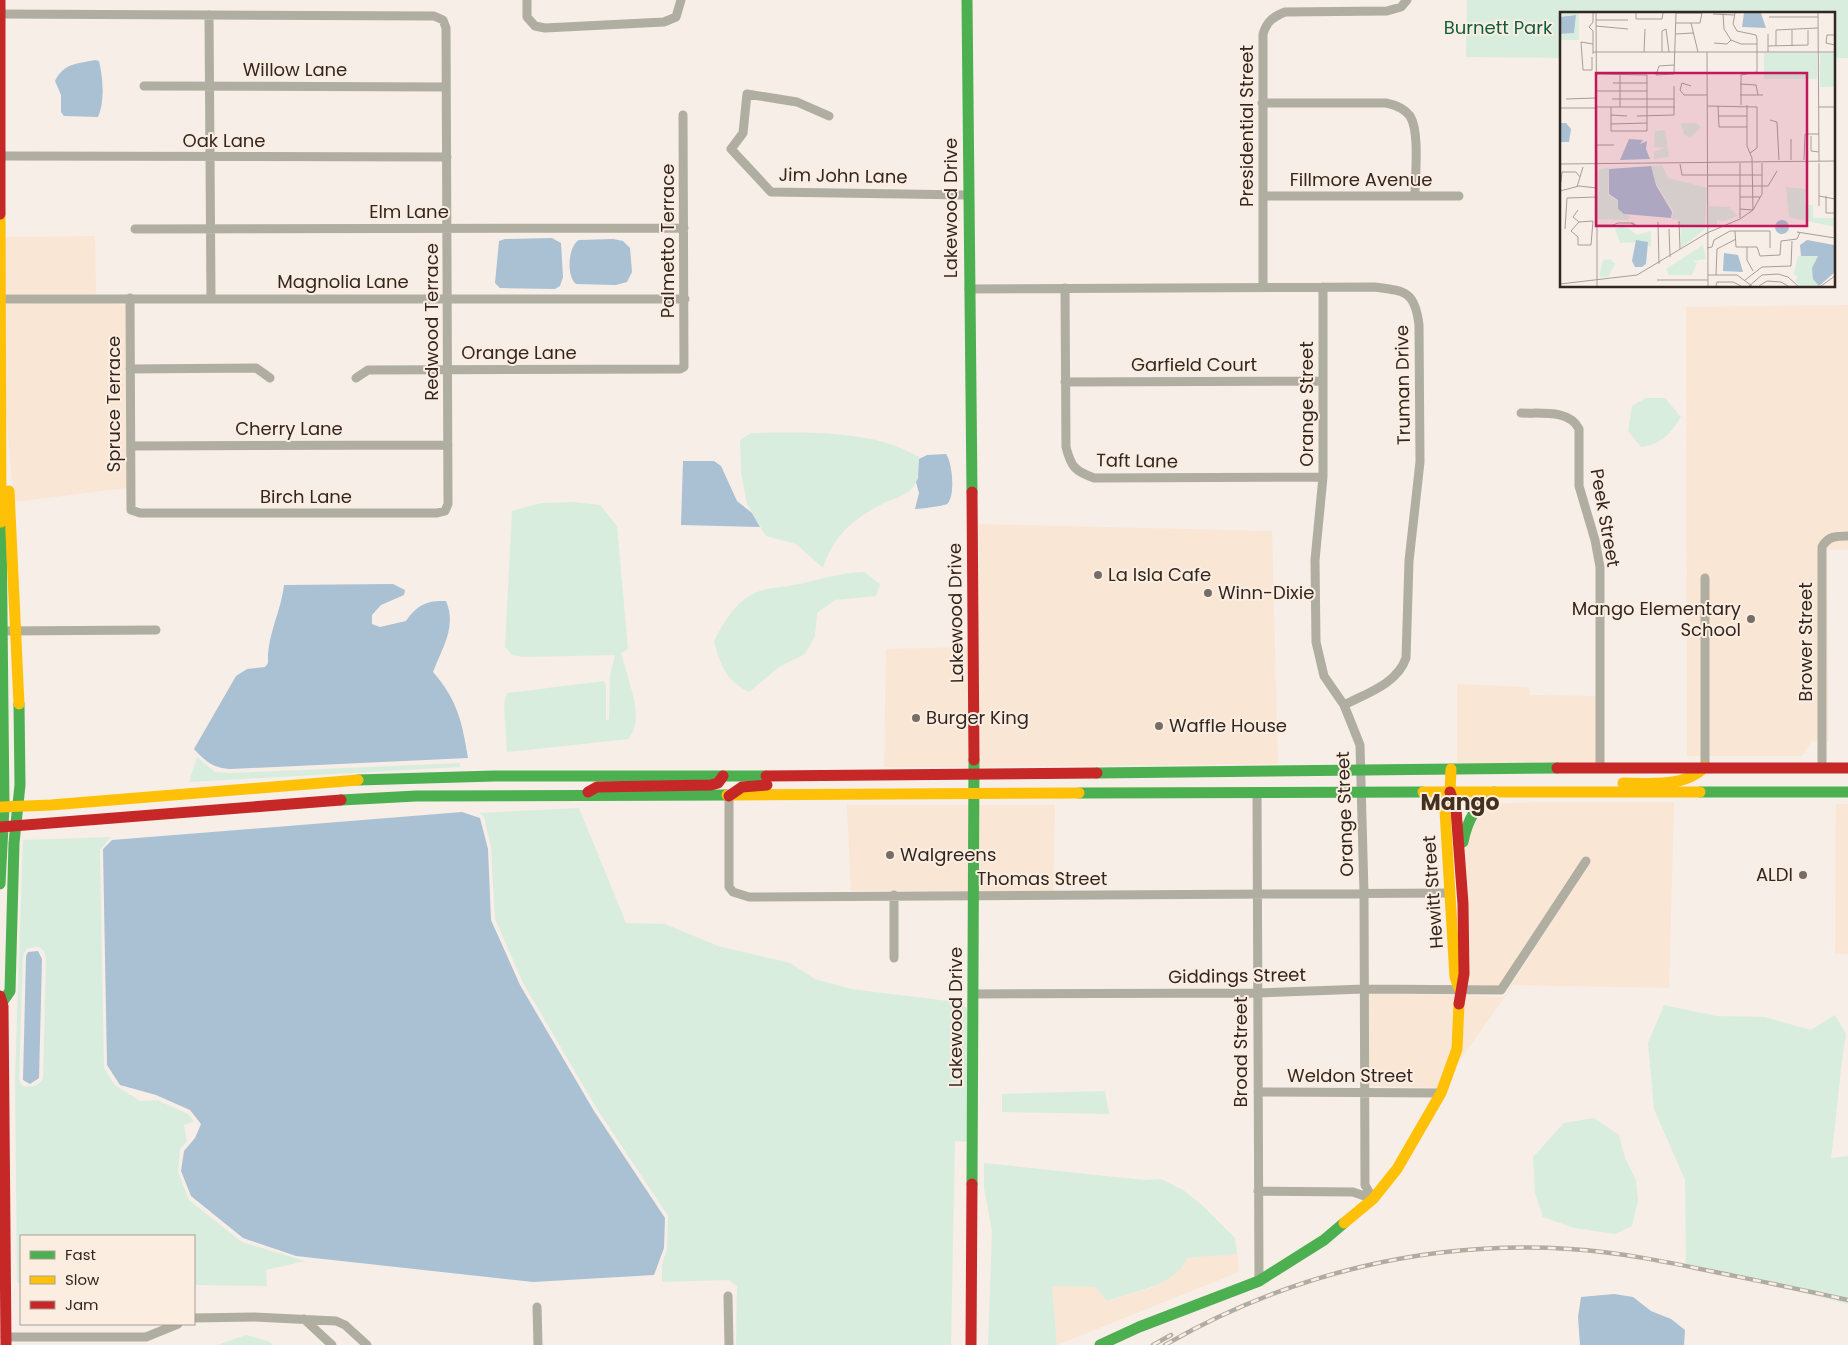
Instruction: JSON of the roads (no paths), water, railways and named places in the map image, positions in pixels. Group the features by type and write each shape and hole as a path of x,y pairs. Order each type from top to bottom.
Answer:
{"main road":[{"path":"0,0 2,414 2,807 0,884"},
{"name":"Lakewood Drive","path":"967,0 975,895 971,1345"},
{"path":"2,414 8,478 16,630 19,807 15,826 10,991 1,1002 6,1341"},
{"path":"1604,791 1621,783 1682,781 1699,776 1705,768"},
{"path":"2,807 347,780 494,776 826,776 1451,769 1848,768"},
{"name":"Hewitt Street","path":"1451,769 1450,792 1446,811 1455,976 1460,991"},
{"path":"581,796 597,787 711,785 718,783 723,776"},
{"path":"729,796 736,788 744,785 796,784 826,776"},
{"path":"1,827 349,799 581,796 1604,791 1848,792"},
{"name":"Hewitt Street","path":"1100,1345 1139,1327 1259,1280 1324,1240 1373,1199 1398,1169 1441,1092 1457,1049 1460,991 1464,974 1460,859 1456,809 1450,792"},
{"path":"1460,859 1465,828 1474,811 1486,797 1494,792"}],"street":[{"path":"526,0 527,17 535,26 545,28 664,22 676,17 681,0"},
{"name":"Presidential Street","path":"1263,287 1262,103 1263,34 1266,24 1273,16 1286,12 1386,11 1400,7 1408,0"},
{"path":"0,14 209,15 211,298"},
{"name":"Redwood Terrace","path":"209,15 434,16 442,20 446,28 448,475"},
{"name":"Willow Lane","path":"144,86 446,87"},
{"name":"Jim John Lane","path":"829,116 797,102 747,94 743,133 731,149 770,192 968,195"},
{"path":"1262,103 1386,102 1400,107 1410,116 1415,128 1415,196"},
{"name":"Palmetto Terrace","path":"683,115 684,367"},
{"name":"Oak Lane","path":"1,156 447,157"},
{"name":"Fillmore Avenue","path":"1263,196 1459,196"},
{"name":"Elm Lane","path":"135,229 684,228"},
{"name":"Truman Drive","path":"969,289 1375,286 1401,290 1412,297 1418,310 1419,325 1420,462 1409,561 1406,658 1402,669 1392,679 1344,705"},
{"name":"Orange Street","path":"1323,287 1323,477 1315,560 1316,642 1324,676 1344,705 1360,745 1364,893 1365,1185 1373,1199"},
{"name":"Taft Lane","path":"1065,288 1066,447 1069,460 1078,472 1094,478 1323,477"},
{"name":"Magnolia Lane","path":"1,307 130,298 685,299"},
{"name":"Spruce Terrace","path":"130,298 131,510"},
{"name":"Orange Lane","path":"356,378 368,370 680,369 684,367"},
{"path":"130,369 256,368 270,378"},
{"name":"Garfield Court","path":"1065,382 1323,381"},
{"name":"Peek Street","path":"1521,413 1567,416 1575,421 1579,428 1579,486 1595,540 1600,567 1600,768"},
{"name":"Cherry Lane","path":"131,446 448,445"},
{"name":"Birch Lane","path":"131,510 140,513 437,514 445,511 448,504 448,475"},
{"name":"Brower Street","path":"1822,768 1822,547 1825,540 1835,536 1848,536"},
{"path":"1705,578 1705,768"},
{"path":"1,631 156,630"},
{"name":"Broad Street","path":"1257,793 1259,1280"},
{"name":"Thomas Street","path":"729,796 728,877 733,892 749,897 1450,893"},
{"name":"Giddings Street","path":"974,994 1258,993 1364,989 1501,990 1586,861"},
{"path":"894,895 894,958"},
{"name":"Weldon Street","path":"1258,1092 1441,1092"},
{"path":"1258,1190 1353,1192 1373,1199"},
{"path":"728,1296 730,1345"},
{"path":"537,1307 538,1345"},
{"path":"195,1318 304,1319 341,1322 367,1345"},
{"path":"304,1319 332,1345"},
{"path":"6,1341 146,1337 176,1325"}],"water":[{"path":"95,60 99,61 102,82 102,104 98,117 64,116 61,112 61,95 55,81 62,71 71,65"},
{"path":"552,238 561,243 563,277 560,286 555,289 500,288 495,283 499,241 505,239"},
{"path":"613,239 623,241 630,248 632,272 627,282 616,285 576,284 571,275 570,268 572,248 575,243 579,240"},
{"path":"946,454 950,464 952,479 950,500 945,505 915,509 919,493 916,482 919,459 927,455"},
{"path":"683,461 714,461 721,466 737,501 752,513 760,527 681,525"},
{"path":"393,584 405,590 404,595 381,605 372,615 372,624 380,627 406,621 418,607 433,601 446,601 450,620 449,629 433,672 448,693 458,712 468,758 231,769 210,764 194,749 236,676 247,669 265,667 268,663 272,633 284,585"},
{"path":"462,812 480,818 488,849 491,920 520,985 594,1111 665,1218 664,1248 654,1275 533,1282 296,1256 243,1238 191,1196 181,1171 184,1151 195,1138 201,1124 190,1110 156,1095 120,1085 107,1065 103,849 112,840"},
{"path":"38,951 42,959 39,1078 30,1084 23,1080 26,956 28,952"},
{"path":"1614,1294 1633,1297 1651,1311 1671,1319 1685,1330 1684,1345 1580,1345 1578,1317 1581,1297"}],"railway":[{"path":"1165,1345 1212,1320 1260,1299 1310,1281 1360,1267 1464,1250 1517,1248 1607,1252 1848,1300"},
{"path":"1153,1345 1171,1335"}],"place":[{"name":"La Isla Cafe","path":"1098,575"},
{"name":"Winn-Dixie","path":"1208,593"},
{"name":"Mango Elementary School","path":"1751,619"},
{"name":"Burger King","path":"916,718"},
{"name":"Waffle House","path":"1159,726"},
{"name":"Walgreens","path":"890,855"},
{"name":"ALDI","path":"1803,875"}],"district":[{"name":"Mango","path":"1460,802"}],"park label":[{"name":"Burnett Park","path":"1498,28"}]}
